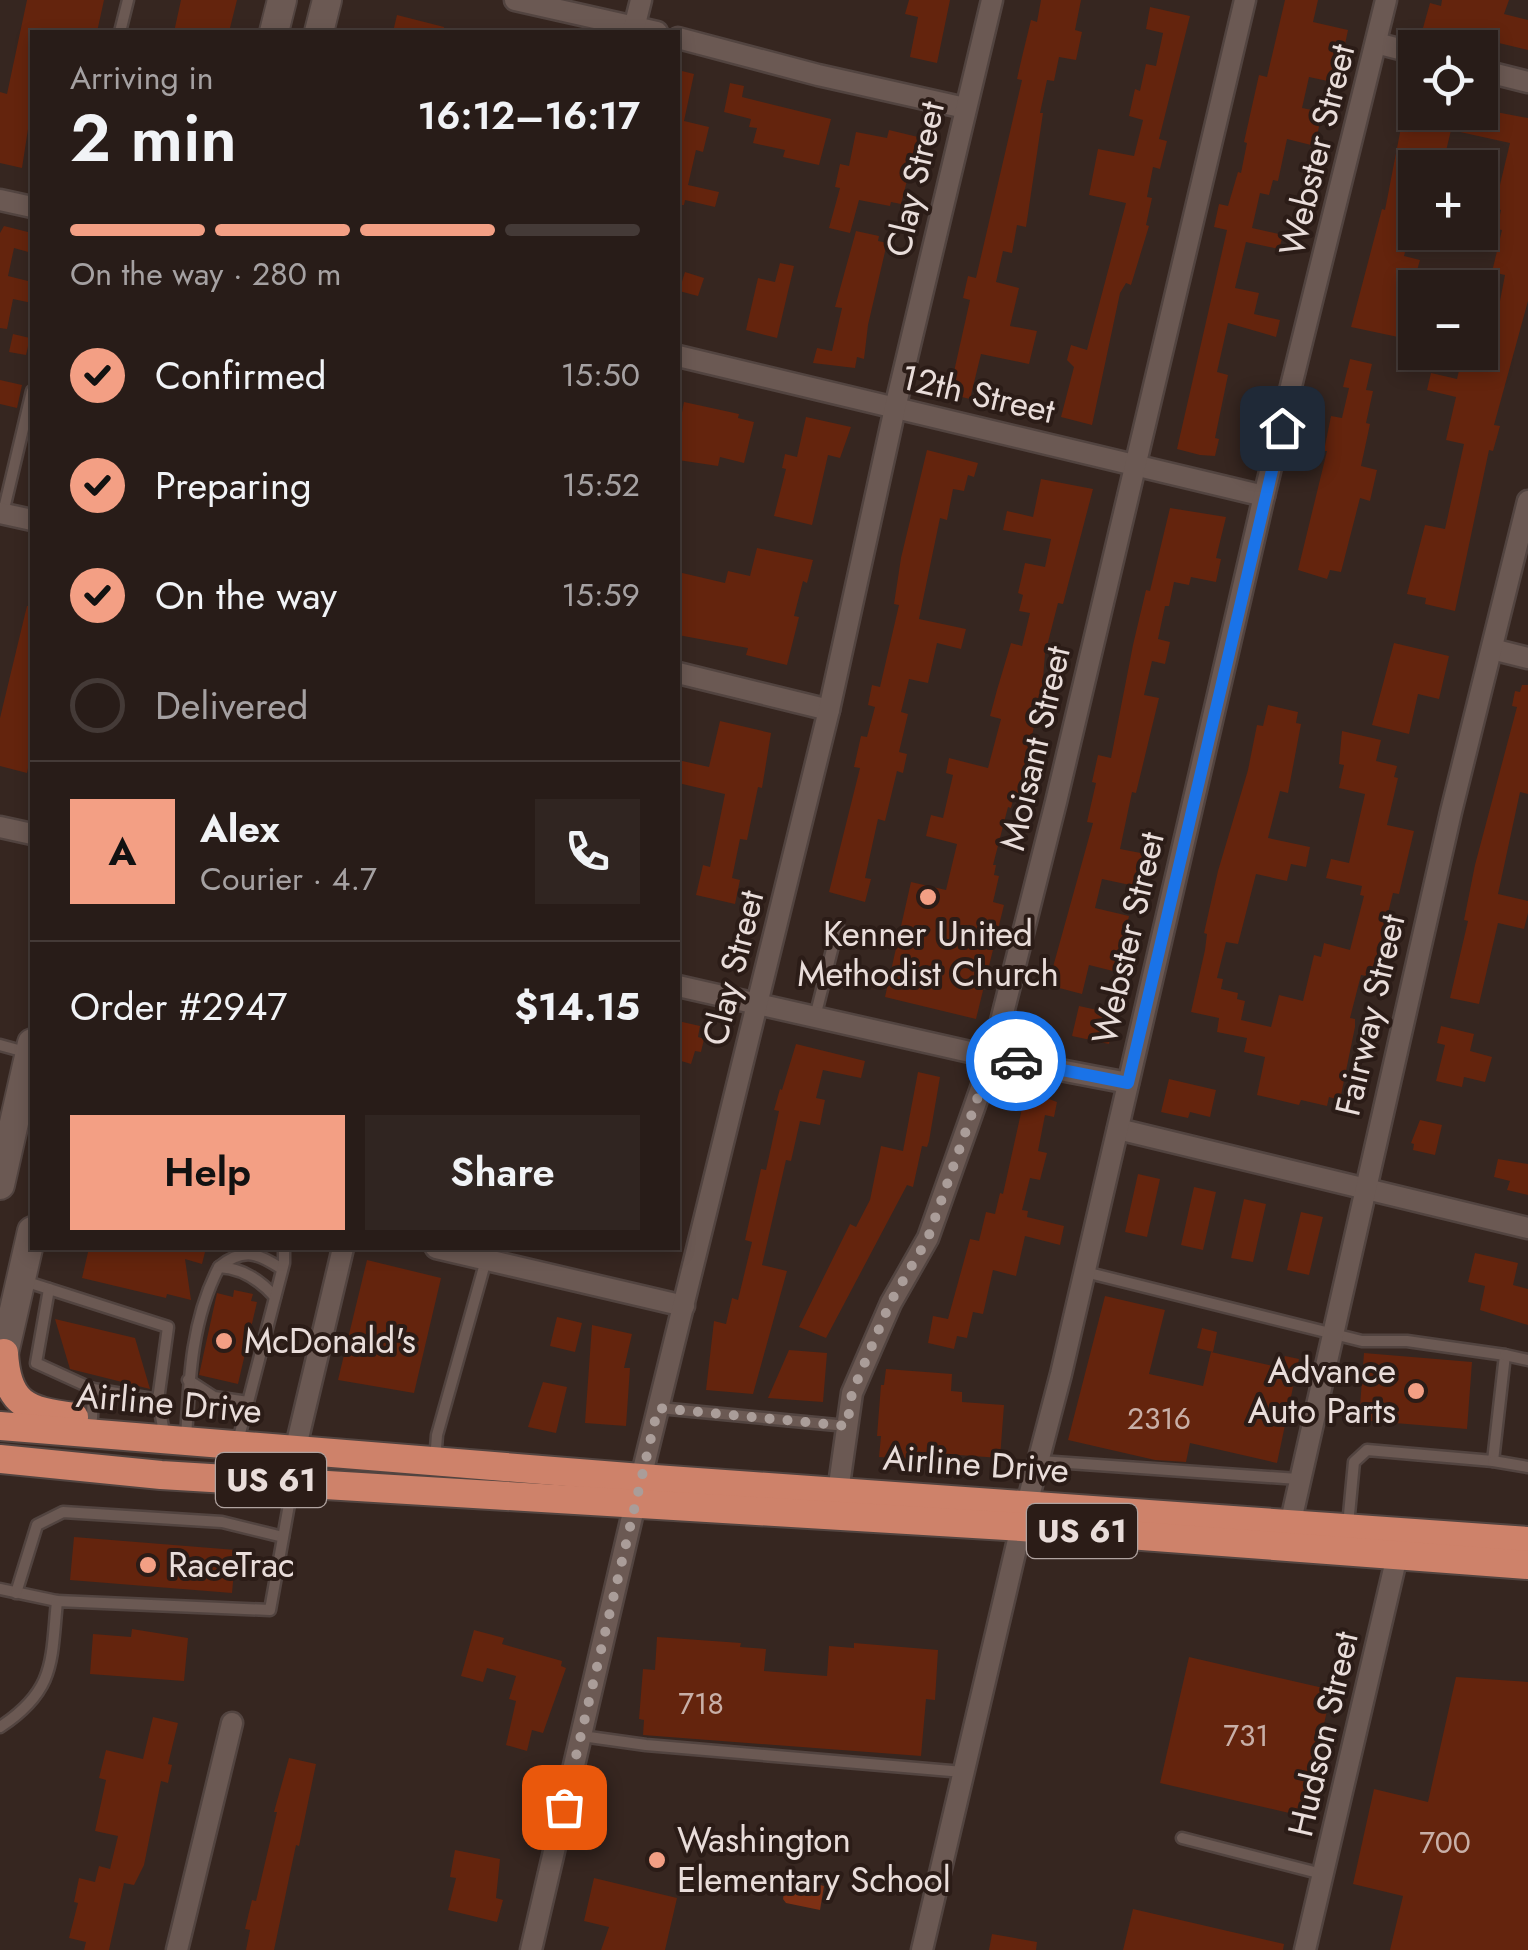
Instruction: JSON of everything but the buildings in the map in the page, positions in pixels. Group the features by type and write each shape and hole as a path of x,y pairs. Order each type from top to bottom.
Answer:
{"highway":[{"path":"2,1362 9,1388 16,1397 44,1413 132,1422 176,1441"},
{"name":"Airline Drive","path":"0,1426 436,1462 639,1491 1527,1550"},
{"name":"Airline Drive","path":"0,1459 162,1475 293,1481 639,1491 838,1492 1024,1516"},
{"name":"Airline Drive","path":"1288,1535 1347,1529 1400,1543"}],"main road":[{"path":"274,30 282,0"},
{"path":"320,30 327,0"},
{"path":"0,1185 4,1143 30,1052"},
{"path":"2,1362 30,1240"}],"street":[{"path":"515,0 634,30 641,0"},
{"name":"Clay Street","path":"531,1950 658,1408 829,710 895,408 992,0"},
{"name":"Moisant Street","path":"838,1492 852,1393 890,1303 928,1238 992,1057 1244,0"},
{"name":"Webster Street","path":"922,1950 1264,496 1386,0"},
{"path":"680,39 818,76 965,108"},
{"path":"1376,43 1398,49"},
{"path":"1498,74 1528,82"},
{"path":"0,200 30,207"},
{"name":"12th Street","path":"680,356 1264,496"},
{"name":"Fairway Street","path":"1288,1535 1450,812 1528,500"},
{"path":"1,513 30,520"},
{"path":"1492,649 1528,658"},
{"path":"680,673 829,710"},
{"path":"0,827 30,834"},
{"path":"680,986 992,1057 1128,1083"},
{"path":"1118,1129 1528,1228"},
{"path":"293,1481 294,1452 342,1250"},
{"path":"445,1250 684,1306"},
{"name":"Hudson Street","path":"1305,1950 1400,1543"},
{"path":"177,1950 232,1722"}],"lane":[{"path":"120,30 128,0"},
{"path":"1,513 30,399"},
{"path":"815,1018 838,926"},
{"path":"0,1044 30,1048"},
{"path":"237,1446 284,1250"},
{"path":"176,1441 196,1336 219,1267 241,1252 253,1252 282,1269"},
{"path":"436,1462 437,1434 486,1259"},
{"path":"219,1267 232,1267 247,1274 264,1284 275,1297"},
{"path":"1084,1272 1362,1341 1407,1341 1528,1360"},
{"path":"21,1280 168,1327 158,1400 176,1441"},
{"path":"49,1289 36,1363 93,1389 158,1400"},
{"path":"12,1322 42,1330"},
{"path":"1492,1461 1505,1355"},
{"path":"188,1380 214,1397 248,1402"},
{"path":"92,1418 93,1389"},
{"path":"658,1408 847,1426"},
{"path":"1347,1529 1354,1462 1368,1450 1528,1467"},
{"path":"1040,1461 1298,1479"},
{"path":"0,1590 58,1601 270,1610 293,1481"},
{"path":"16,1592 38,1525 62,1512 222,1522 283,1537"},
{"path":"0,1727 23,1712 50,1673 58,1601"},
{"path":"581,1736 964,1772"},
{"path":"1182,1838 1323,1874"}],"shaded area":[{"path":"786,1880 824,1886 820,1910 786,1903"}],"way so far":[{"path":"564,1807 658,1408 847,1426 852,1393 890,1303 928,1238 992,1057 1016,1061"}],"place":[{"name":"Kenner United Methodist Church","path":"928,897"},
{"name":"McDonald's","path":"224,1341"},
{"name":"Advance Auto Parts","path":"1416,1391"},
{"name":"RaceTrac","path":"148,1565"},
{"name":"Washington Elementary School","path":"657,1860"}],"route":[{"path":"1016,1061 1128,1083 1282,428"}]}
